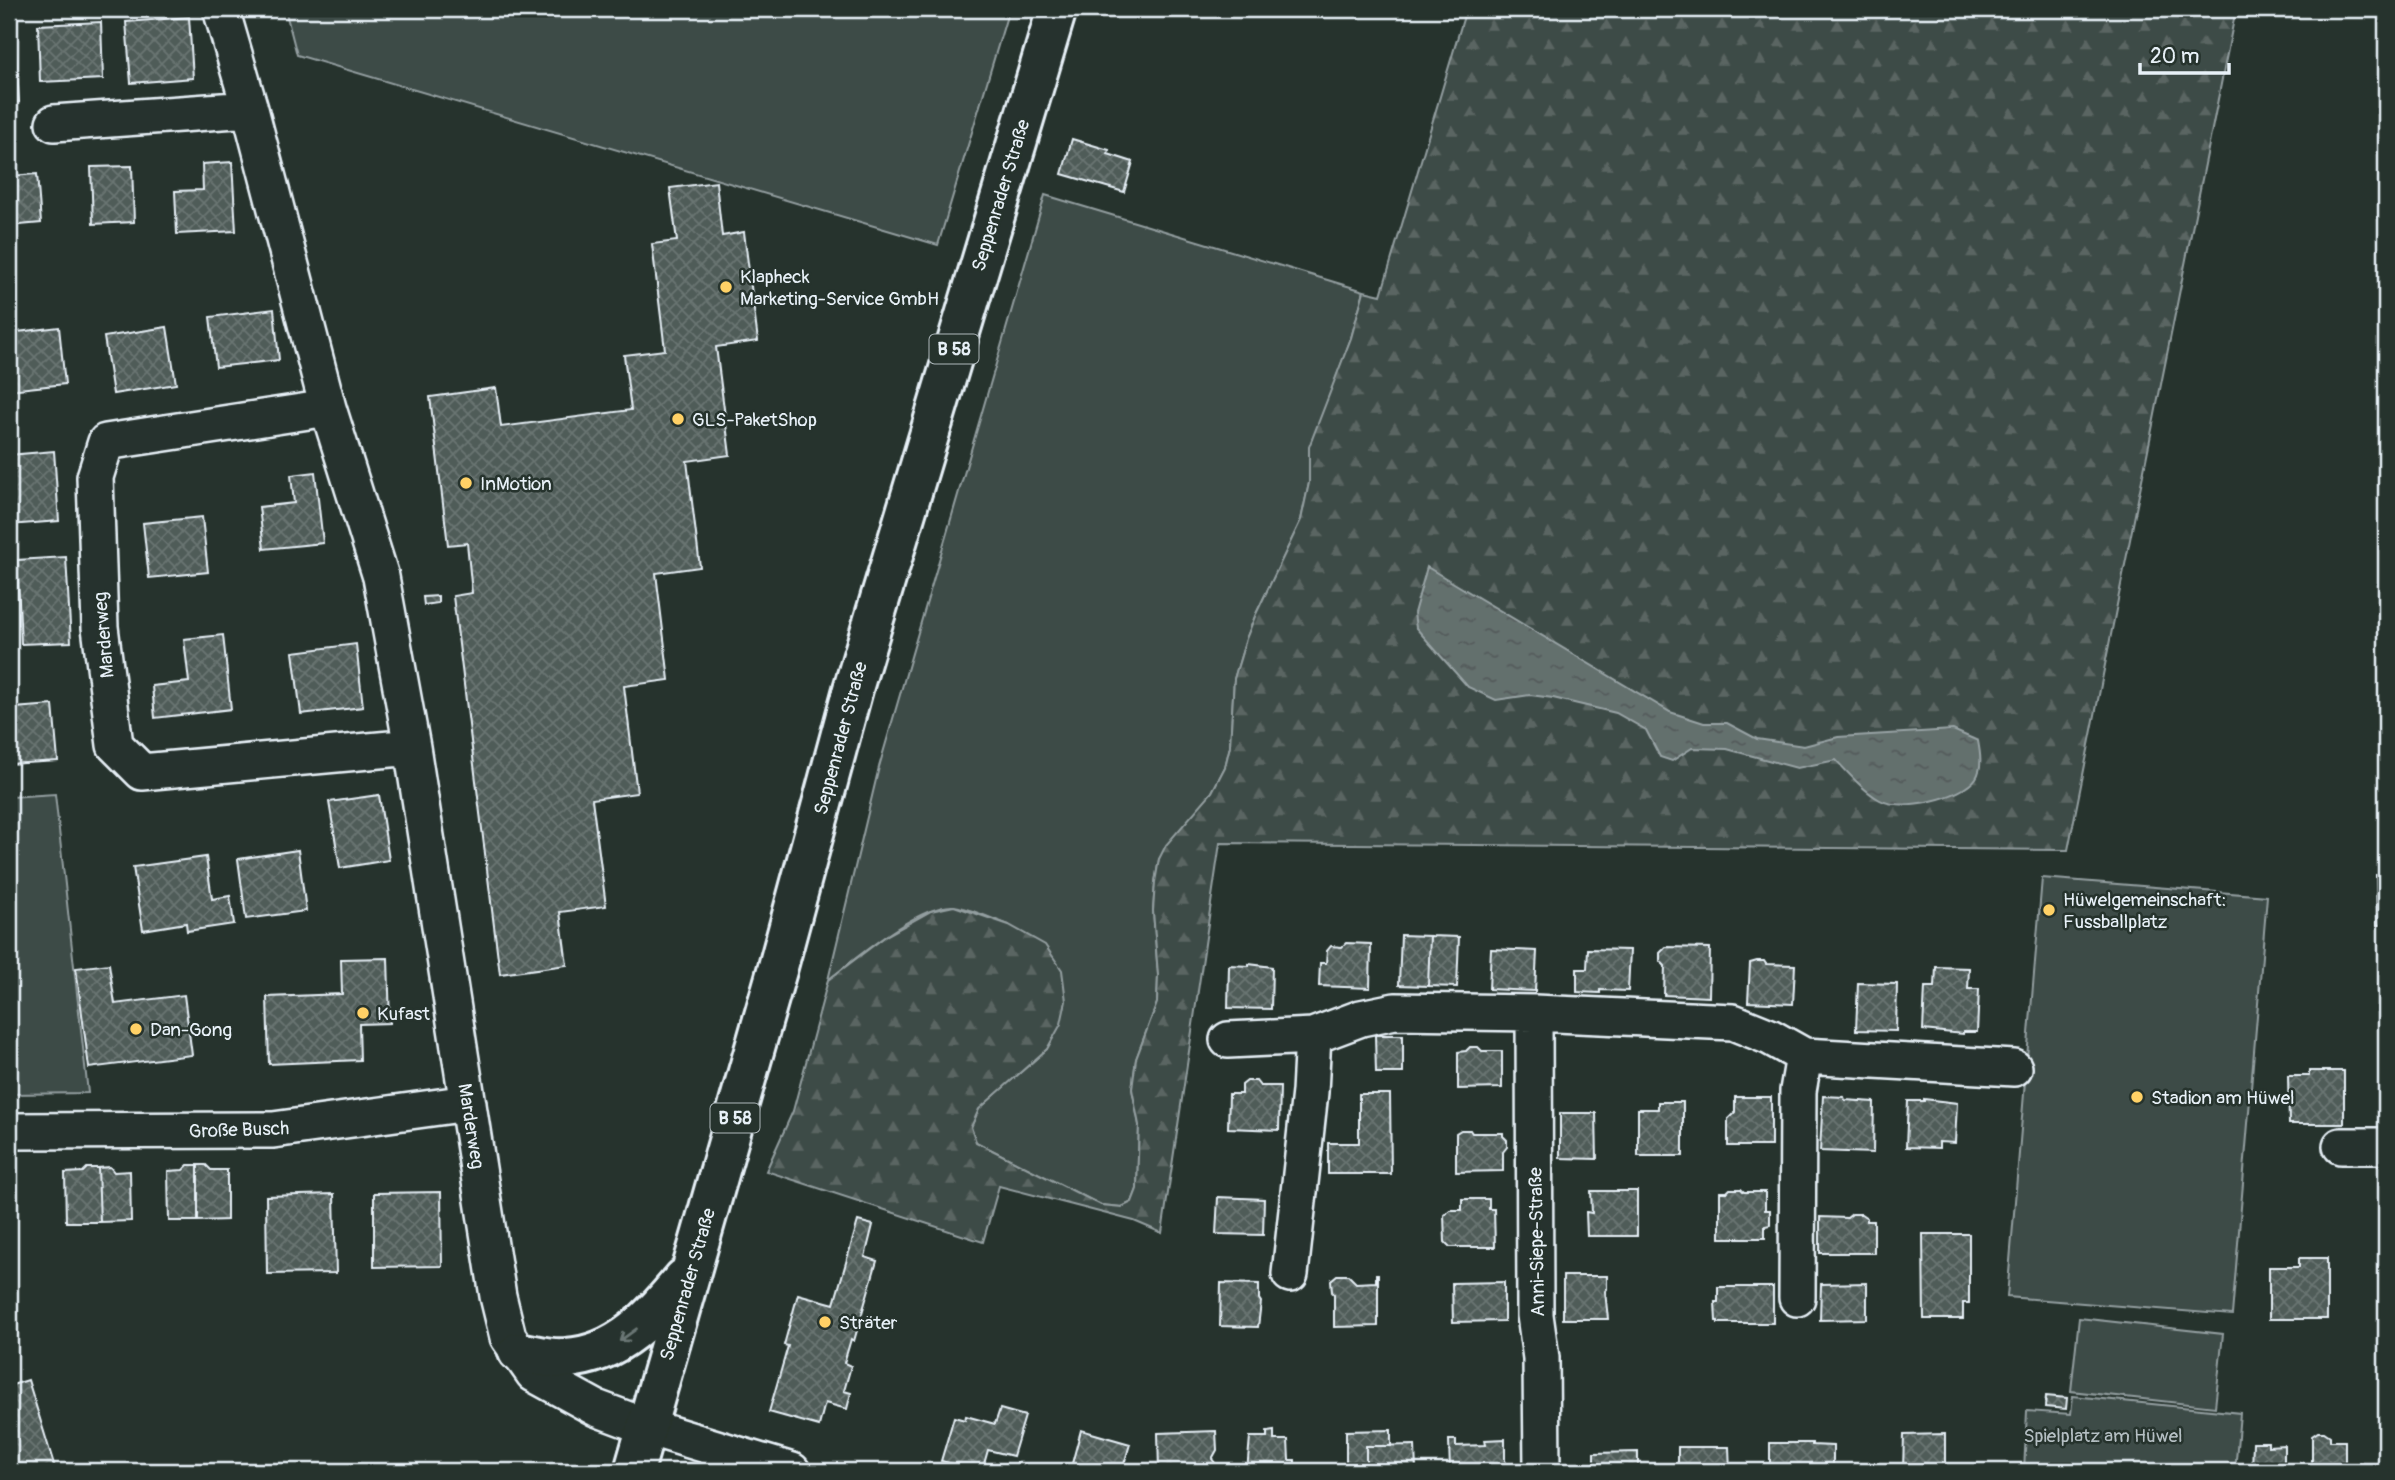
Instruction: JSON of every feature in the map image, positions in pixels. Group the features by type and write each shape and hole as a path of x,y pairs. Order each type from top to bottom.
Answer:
{"main road":[{"name":"Seppenrader Straße","path":"634,1471 778,967 853,689 1057,9"},
{"path":"518,1352 565,1359 608,1349 655,1313 692,1269"}],"street":[{"name":"Marderweg","path":"221,9 328,408 381,577 412,747 498,1296 508,1337 534,1374 596,1408 647,1427 792,1471"},
{"path":"54,123 250,110"},
{"name":"Marderweg","path":"328,408 106,442 95,477 95,491 100,627 114,745 142,772 412,747"},
{"path":"1228,1040 1313,1036 1361,1018 1395,1011 1534,1013 1733,1022 1770,1037 1804,1056 2014,1068"},
{"name":"Anni-Siepe-Straße","path":"1534,1013 1535,1315 1541,1358 1542,1471"},
{"path":"1290,1274 1310,1092 1313,1036"},
{"path":"1797,1298 1798,1091 1804,1056"},
{"name":"Große Busch","path":"9,1131 273,1130 468,1103"},
{"path":"2341,1146 2386,1146"}],"green space":[{"path":"285,9 1009,9 938,245 297,55"},
{"path":"1466,9 2236,9 2068,850 1220,843 1162,1233 1134,1221 999,1186 983,1242 766,1171 793,1111 828,980 886,936 931,911 954,906 1009,925 1045,945 1062,970 1066,1001 1061,1024 1047,1049 979,1109 971,1127 976,1142 1101,1205 1122,1207 1132,1202 1137,1189 1139,1125 1132,1089 1136,1059 1157,1003 1158,975 1153,911 1159,859 1166,845 1212,792 1225,767 1230,746 1234,679 1246,639 1301,520 1309,483 1309,447 1351,338 1364,291 1381,295"},
{"path":"1045,195 1364,291 1351,338 1310,447 1309,483 1301,520 1256,614 1234,679 1230,746 1225,767 1212,792 1159,859 1153,911 1158,975 1157,1003 1136,1059 1132,1089 1139,1125 1137,1189 1132,1202 1122,1207 1101,1205 976,1142 971,1127 979,1109 1047,1049 1009,925 958,907 937,909 887,935 828,980 879,767"},
{"path":"55,794 88,1093 9,1094 9,797"},
{"name":"Stadion am Hüwel","path":"2042,878 2267,896 2232,1315 2007,1297"},
{"path":"2079,1318 2223,1334 2215,1407 2071,1391"},
{"name":"Spielplatz am Hüwel","path":"2073,1396 2240,1413 2235,1471 2024,1471 2027,1411 2071,1414"}],"water":[{"path":"1427,567 1670,712 1704,723 1727,723 1757,739 1804,746 1838,737 1953,730 1978,741 1980,769 1969,785 1945,797 1916,804 1890,803 1868,792 1836,760 1797,768 1727,749 1692,748 1672,761 1660,757 1646,730 1616,713 1530,695 1496,700 1468,687 1416,628 1414,613"}],"building":[{"path":"189,17 193,78 131,83 126,22"},
{"path":"101,22 103,79 40,82 38,25"},
{"path":"15,34 19,102 9,103 9,35"},
{"path":"1072,139 1109,150 1108,154 1133,162 1124,192 1062,174"},
{"path":"232,162 236,231 177,234 175,191 203,190 202,164"},
{"path":"132,166 134,222 93,224 91,167"},
{"path":"37,174 41,223 9,226 9,176"},
{"path":"716,182 722,236 744,232 758,341 716,347 730,455 687,461 700,567 656,573 669,680 624,686 637,793 592,799 606,906 560,912 567,965 500,974 453,596 472,593 467,543 448,545 430,397 496,388 501,427 631,410 624,355 665,350 652,244 677,241 670,188"},
{"path":"274,309 279,360 216,367 210,317"},
{"path":"59,327 65,384 9,390 9,333"},
{"path":"167,327 176,384 113,394 104,337"},
{"path":"54,451 59,521 9,525 9,455"},
{"path":"315,472 323,543 264,549 259,507 294,503 291,475"},
{"path":"202,517 208,572 149,578 143,523"},
{"path":"66,557 71,642 21,644 17,560"},
{"path":"438,596 438,603 424,605 423,597"},
{"path":"223,635 231,709 155,718 152,686 189,682 184,639"},
{"path":"356,644 363,707 301,714 293,652"},
{"path":"53,705 58,761 9,764 9,739 15,738 14,708"},
{"path":"379,795 389,860 340,868 329,802"},
{"path":"298,850 306,911 246,919 238,859"},
{"path":"206,857 212,899 230,896 234,924 187,931 186,923 143,930 133,867"},
{"path":"2376,875 2386,875 2386,925 2377,925"},
{"path":"1401,935 1430,936 1428,986 1399,985"},
{"path":"1430,936 1459,937 1457,987 1428,986"},
{"path":"1346,943 1371,944 1370,988 1319,986 1320,963 1326,963 1327,951 1331,946 1342,947"},
{"path":"1666,947 1710,948 1709,997 1664,995 1665,966 1660,961 1660,953"},
{"path":"1491,949 1537,951 1535,991 1489,989"},
{"path":"1588,949 1630,950 1628,991 1577,992 1577,969 1587,969"},
{"path":"388,958 390,1023 359,1024 360,1060 269,1064 267,997 342,994 341,959"},
{"path":"1757,961 1795,965 1793,1004 1748,1002 1750,963"},
{"name":"Dan-Gong","path":"109,964 115,1004 184,995 192,1055 89,1068 76,968"},
{"path":"1229,965 1272,967 1271,1009 1228,1008"},
{"path":"1936,967 1969,968 1968,989 1979,989 1977,1032 1963,1034 1923,1030 1925,987 1935,987"},
{"path":"2386,970 2386,1008 2378,1008 2378,985 2385,985"},
{"path":"1858,983 1897,984 1896,1031 1856,1030"},
{"path":"1375,1035 1403,1035 1403,1073 1376,1073"},
{"path":"1470,1047 1478,1047 1482,1051 1502,1051 1502,1088 1458,1089 1458,1052 1466,1051"},
{"path":"2309,1071 2344,1071 2344,1124 2289,1124 2288,1076 2309,1076"},
{"path":"1247,1081 1256,1081 1260,1086 1280,1086 1279,1130 1228,1128 1229,1094 1242,1094 1242,1085"},
{"path":"1359,1094 1390,1094 1391,1174 1328,1174 1328,1143 1359,1143"},
{"path":"1823,1096 1874,1102 1873,1153 1820,1151"},
{"path":"1735,1097 1771,1097 1771,1146 1728,1146 1728,1119 1735,1112"},
{"path":"1924,1099 1957,1103 1955,1143 1939,1142 1939,1148 1906,1147 1908,1101"},
{"path":"1658,1102 1683,1102 1683,1156 1638,1156 1638,1109 1658,1109"},
{"path":"1560,1113 1596,1113 1597,1159 1560,1158"},
{"path":"1470,1130 1472,1133 1503,1133 1507,1147 1503,1152 1503,1171 1456,1172 1456,1133"},
{"path":"188,1165 198,1165 198,1221 169,1221 168,1171 183,1170"},
{"path":"198,1165 206,1165 211,1170 227,1170 227,1220 198,1221"},
{"path":"110,1167 114,1172 130,1171 131,1221 100,1222 98,1168"},
{"path":"87,1168 98,1168 100,1222 66,1222 65,1173 83,1172"},
{"path":"1730,1189 1765,1192 1765,1210 1770,1210 1770,1225 1765,1226 1765,1238 1720,1238 1720,1192"},
{"path":"1591,1191 1637,1191 1637,1236 1587,1236 1586,1212 1592,1213"},
{"path":"441,1192 442,1266 374,1267 374,1193"},
{"path":"334,1194 336,1273 267,1274 266,1196"},
{"path":"1218,1197 1264,1199 1263,1235 1216,1234"},
{"path":"1462,1199 1489,1199 1489,1209 1494,1209 1495,1247 1450,1247 1445,1242 1444,1215 1450,1210 1462,1210"},
{"path":"1852,1214 1861,1214 1867,1221 1874,1221 1874,1253 1820,1253 1820,1217 1847,1218"},
{"name":"Sträter","path":"858,1221 873,1225 865,1257 877,1261 854,1341 851,1339 844,1363 851,1366 844,1391 851,1393 847,1409 825,1403 819,1426 769,1412 788,1346 784,1345 798,1294 834,1304"},
{"path":"1923,1234 1969,1234 1969,1303 1963,1303 1963,1319 1924,1319"},
{"path":"2299,1258 2327,1258 2327,1319 2269,1319 2269,1267 2299,1267"},
{"path":"1376,1274 1378,1326 1334,1327 1334,1294 1331,1280 1337,1275 1348,1275 1356,1283 1376,1282"},
{"path":"1563,1276 1607,1276 1605,1291 1608,1319 1563,1319"},
{"path":"1504,1282 1504,1321 1453,1322 1452,1283"},
{"path":"1221,1283 1259,1284 1261,1302 1258,1327 1220,1326"},
{"path":"1867,1283 1867,1319 1820,1320 1821,1284"},
{"path":"1718,1287 1773,1287 1773,1323 1718,1323 1715,1302 1718,1302"},
{"path":"28,1380 56,1471 9,1471 9,1386"},
{"path":"2046,1396 2067,1398 2066,1409 2045,1407"},
{"path":"1000,1409 1025,1416 1013,1456 988,1450 982,1471 941,1461 954,1417 965,1420 966,1416 995,1424"},
{"path":"1081,1430 1130,1444 1122,1471 1070,1471"},
{"path":"1391,1430 1391,1446 1366,1446 1366,1471 1346,1471 1346,1431"},
{"path":"1216,1431 1217,1450 1212,1459 1215,1463 1213,1471 1159,1471 1158,1433"},
{"path":"1274,1431 1274,1440 1288,1440 1289,1460 1295,1460 1295,1471 1247,1471 1250,1437 1267,1437 1267,1432"},
{"path":"2318,1432 2330,1436 2330,1441 2345,1441 2345,1471 2312,1471 2312,1436"},
{"path":"1945,1434 1945,1471 1903,1471 1904,1435"},
{"path":"1505,1439 1505,1471 1450,1471 1449,1440 1456,1440 1456,1446 1486,1445 1485,1440"},
{"path":"2253,1442 2268,1442 2268,1446 2284,1445 2284,1471 2252,1471"},
{"path":"1770,1443 1833,1446 1833,1471 1770,1471"},
{"path":"1415,1445 1416,1471 1366,1471 1366,1446"},
{"path":"1678,1447 1729,1447 1730,1471 1678,1471"},
{"path":"1638,1452 1638,1471 1594,1471 1594,1453"},
{"path":"2381,1453 2386,1453 2386,1471 2381,1471"}],"place":[{"name":"Klapheck Marketing-Service GmbH","path":"726,287"},
{"name":"GLS-PaketShop","path":"678,419"},
{"name":"InMotion","path":"466,483"},
{"name":"Hüwelgemeinschaft: Fussballplatz","path":"2049,910"},
{"name":"Kufast","path":"363,1013"},
{"name":"Dan-Gong","path":"136,1029"},
{"name":"Stadion am Hüwel","path":"2137,1097"},
{"name":"Sträter","path":"825,1322"}]}
